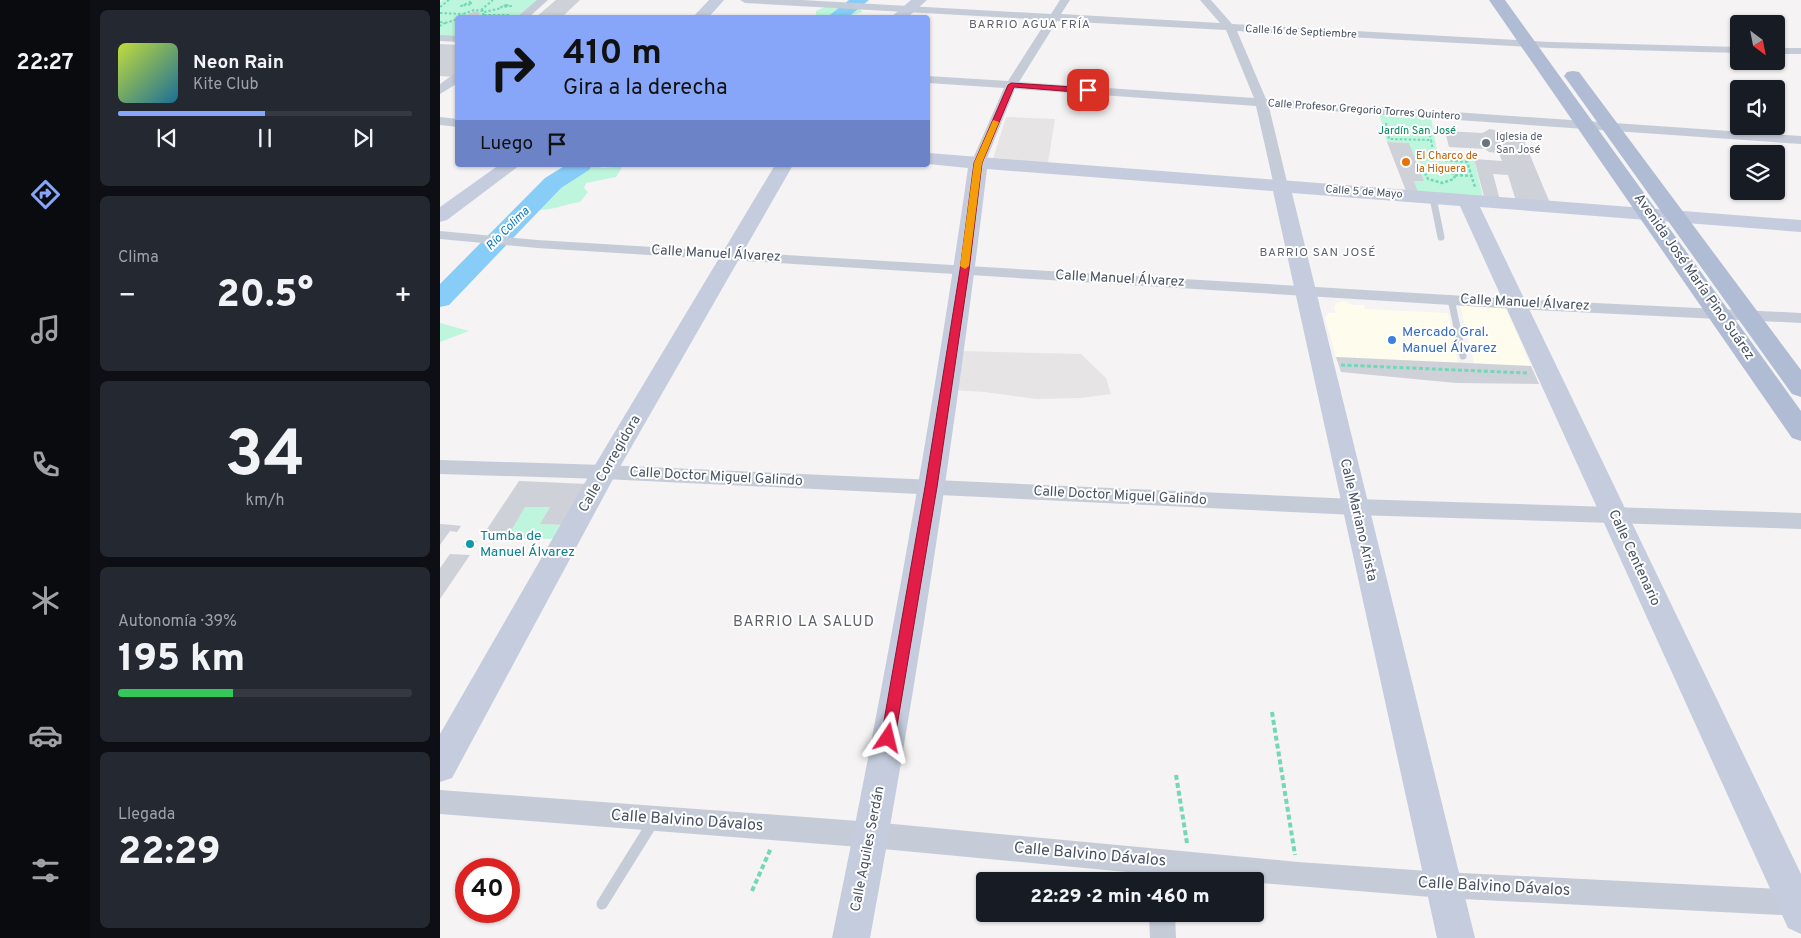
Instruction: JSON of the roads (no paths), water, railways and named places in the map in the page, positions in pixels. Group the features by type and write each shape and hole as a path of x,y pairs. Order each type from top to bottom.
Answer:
{"main road":[{"path":"1498,0 1535,37"},
{"name":"Avenida José María Pino Suárez","path":"1535,37 1551,45 1801,388"},
{"name":"Avenida José María Pino Suárez","path":"1535,37 1585,125 1650,214 1801,431"}],"street":[{"path":"519,15 543,0"},
{"path":"702,15 717,0"},
{"path":"745,0 864,6"},
{"path":"1011,85 1065,0"},
{"path":"1205,0 1231,29 1262,103"},
{"path":"902,15 915,4"},
{"name":"Calle 16 de Septiembre","path":"864,6 915,4 1054,17 1231,29 1535,37"},
{"path":"440,38 455,39"},
{"path":"1551,45 1730,50"},
{"path":"1785,51 1801,51"},
{"path":"440,90 455,79"},
{"name":"Calle Profesor Gregorio Torres Quintero","path":"930,79 1801,140"},
{"name":"Calle Aquiles Serdán","path":"851,938 872,835 931,487 964,270 978,163 1011,85"},
{"name":"Calle Mariano Arista","path":"1262,103 1456,938"},
{"path":"440,121 455,122"},
{"name":"Calle 5 de Mayo","path":"930,159 1433,198 1473,193 1650,214 1801,226"},
{"path":"440,216 508,167"},
{"name":"Calle Corregidora","path":"440,766 604,472 783,167"},
{"name":"Calle Centenario","path":"1473,193 1515,304 1799,907"},
{"name":"Calle Manuel Álvarez","path":"447,235 537,244 1515,304 1801,318"},
{"name":"Calle Doctor Miguel Galindo","path":"440,467 604,472 1355,507 1801,521"},
{"name":"Calle Balvino Dávalos","path":"440,802 654,820 780,827 872,835 1161,871 1190,864 1298,875 1799,907"},
{"path":"1162,922 1163,938"}],"lane":[{"path":"1433,198 1440,237"},
{"path":"1451,299 1463,356"},
{"path":"602,904 654,820"}],"waterway":[{"name":"Río Colima","path":"839,15 860,0"},
{"name":"Río Colima","path":"440,299 553,183 578,167"}],"place":[{"name":"Iglesia de San José","path":"1486,143"},
{"name":"El Charco de la Higuera","path":"1406,162"},
{"name":"Mercado Gral. Manuel Álvarez","path":"1392,340"},
{"name":"Tumba de Manuel Álvarez","path":"470,544"}],"district":[{"name":"BARRIO AGUA FRÍA","path":"1030,25"},
{"name":"BARRIO SAN JOSÉ","path":"1318,253"},
{"name":"BARRIO LA SALUD","path":"804,622"}],"park label":[{"name":"Jardín San José","path":"1417,131"}]}
